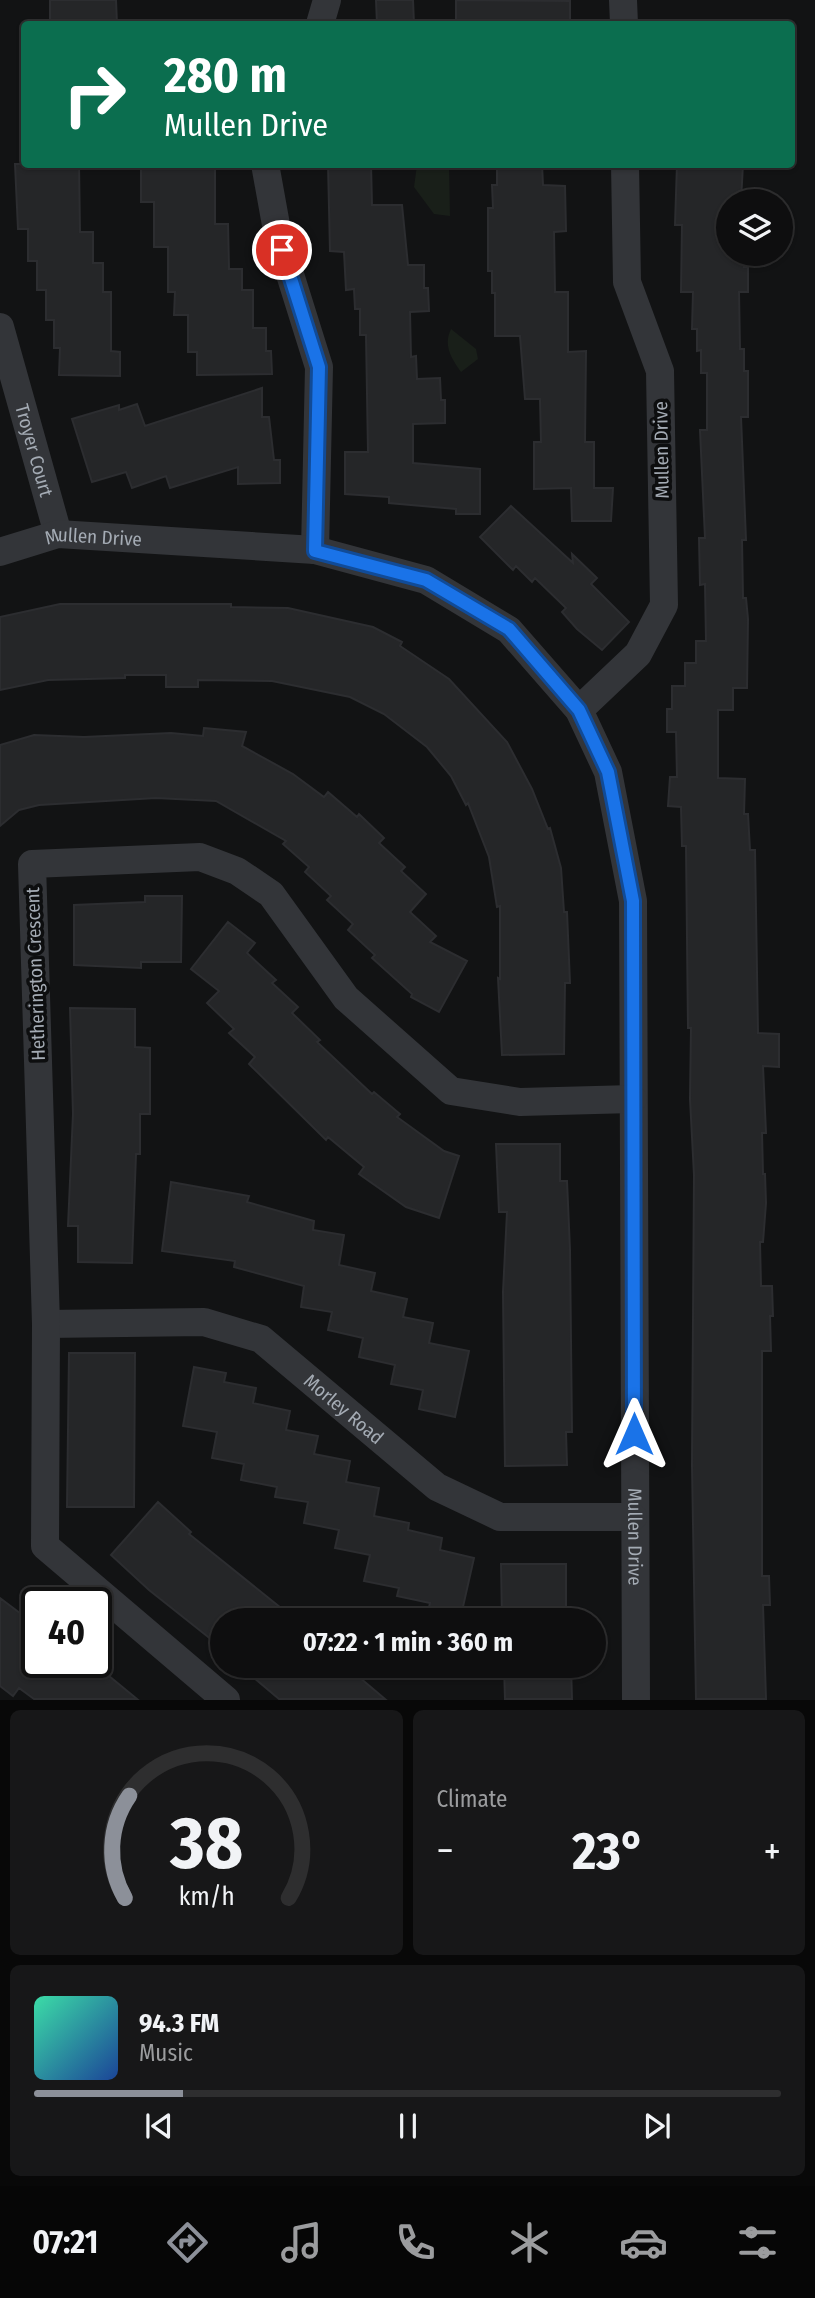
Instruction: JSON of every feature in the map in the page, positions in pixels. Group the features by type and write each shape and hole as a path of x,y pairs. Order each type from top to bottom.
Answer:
{"street":[{"path":"321,21 327,0"},
{"path":"623,0 624,21"},
{"path":"266,168 278,236 319,367 315,551"},
{"name":"Mullen Drive","path":"579,710 638,654 664,604 660,371 626,282 625,168"},
{"name":"Troyer Court","path":"0,327 58,534"},
{"name":"Mullen Drive","path":"0,552 58,534 315,551 426,580 509,629 579,710 608,772 633,901 636,1699"},
{"name":"Hetherington Crescent","path":"226,1699 45,1546 46,1324 32,864 200,857 237,871 271,894 346,998 451,1091 520,1102 633,1099"},
{"name":"Morley Road","path":"46,1324 204,1322 261,1339 437,1487 500,1517 634,1517"}],"shaded area":[{"path":"417,168 449,168 450,216 434,214 414,187"},
{"path":"451,329 476,349 478,359 461,372 448,346"}],"building":[{"path":"50,0 116,0 117,21 50,21"},
{"path":"376,0 413,0 414,21 377,21"},
{"path":"456,0 570,1 570,21 456,21"},
{"path":"15,164 21,164 21,168 79,168 80,232 93,232 93,263 103,263 103,292 111,292 111,351 120,352 120,376 59,375 60,348 54,348 54,320 46,320 46,290 37,290 37,261 28,261 28,229 18,229"},
{"path":"141,168 215,168 215,224 228,224 229,269 242,269 242,290 253,290 253,328 266,328 266,351 271,351 272,374 197,375 197,352 188,352 188,315 174,315 175,292 168,292 168,247 154,247 154,202 141,202"},
{"path":"328,168 371,168 372,205 402,205 408,265 424,265 424,288 428,288 429,311 410,312 411,357 416,356 417,379 440,378 441,400 445,400 445,423 413,424 413,463 480,469 480,514 456,514 456,509 389,503 389,497 345,494 345,452 368,452 366,335 360,335 360,309 355,309 354,289 346,290 344,252 330,251"},
{"path":"497,168 542,168 543,185 565,186 566,231 554,232 555,292 568,292 568,352 586,351 585,442 594,442 594,488 613,488 611,521 572,521 571,488 534,489 534,442 541,442 540,399 525,399 520,336 495,336 495,293 492,293 492,271 488,271 488,208 493,208 492,185 497,185"},
{"path":"677,168 743,168 742,189 716,189 716,266 748,267 748,292 739,292 740,349 744,349 744,371 748,371 748,417 741,417 746,540 742,540 743,598 746,598 748,619 747,688 733,688 733,710 718,710 718,778 745,779 744,814 748,814 750,850 755,850 758,1033 779,1034 779,1067 763,1066 766,1133 762,1133 766,1203 763,1242 760,1242 761,1286 772,1286 773,1316 770,1316 771,1351 762,1351 762,1576 769,1576 770,1605 763,1605 766,1699 696,1699 692,1465 694,1175 690,1099 691,1028 688,1028 686,846 682,846 681,807 668,806 670,777 677,777 676,732 667,732 667,709 672,709 672,686 685,686 685,663 696,663 696,641 706,641 705,584 700,585 699,538 705,538 700,430 707,430 707,373 701,373 697,329 692,329 693,292 681,292 682,225 675,225"},
{"path":"262,388 262,417 269,417 274,460 280,460 280,483 238,484 238,467 170,488 166,476 132,488 126,472 92,482 72,419 119,405 119,410 137,404 145,426"},
{"path":"511,506 573,563 572,554 597,578 591,584 629,622 602,650 577,629 562,612 566,608 535,578 532,582 516,566 513,570 480,537"},
{"path":"60,604 231,604 231,607 288,608 373,627 402,642 400,646 449,679 507,742 532,789 548,829 550,828 561,868 564,912 567,912 570,983 565,983 564,1054 502,1055 498,978 500,979 500,906 497,907 489,857 468,803 466,805 451,776 427,747 384,714 350,697 272,681 198,680 198,687 166,687 166,675 125,675 125,678 48,680 0,690 0,617"},
{"path":"204,728 246,732 242,746 293,774 324,797 328,792 357,817 359,814 384,838 379,843 405,867 401,871 426,894 410,912 436,936 430,942 467,961 439,1012 411,997 412,994 372,958 375,955 348,930 353,924 327,900 331,896 305,872 309,867 283,844 286,841 216,801 156,798 39,805 19,810 0,826 0,745 34,735 84,737 171,733 203,736"},
{"path":"145,896 182,896 181,962 141,962 141,968 74,965 74,905 145,902"},
{"path":"228,922 255,943 247,953 276,980 272,983 298,1007 292,1013 320,1040 317,1042 372,1094 374,1092 400,1114 397,1117 444,1151 459,1156 439,1218 406,1207 359,1174 364,1167 328,1137 326,1140 249,1064 255,1057 229,1033 234,1029 207,1003 219,991 191,969"},
{"path":"70,1008 135,1009 135,1047 150,1048 150,1114 140,1114 140,1154 136,1154 132,1263 78,1262 78,1226 68,1226 73,1114"},
{"path":"496,1144 560,1144 560,1181 567,1181 570,1250 572,1432 566,1432 567,1465 505,1466 503,1292 507,1212 499,1212"},
{"path":"171,1182 249,1196 247,1202 314,1221 313,1230 344,1235 339,1265 375,1273 371,1291 407,1299 403,1317 433,1323 429,1343 469,1351 455,1417 419,1409 423,1390 391,1384 395,1365 359,1357 363,1338 328,1330 332,1312 301,1307 304,1286 234,1267 235,1261 162,1251"},
{"path":"69,1353 135,1353 134,1507 67,1507"},
{"path":"194,1367 226,1373 224,1382 256,1388 253,1403 290,1411 286,1430 318,1436 314,1454 350,1461 346,1482 379,1488 374,1516 409,1523 408,1530 442,1538 440,1550 474,1558 463,1608 429,1608 430,1603 397,1596 399,1588 364,1581 370,1555 335,1548 339,1530 304,1523 308,1502 275,1497 277,1487 241,1480 244,1464 212,1458 217,1432 183,1426"},
{"path":"158,1502 191,1532 189,1534 281,1608 210,1608 210,1638 149,1590 111,1555"},
{"path":"501,1564 566,1564 566,1608 502,1608"},
{"path":"0,1598 21,1614 21,1678 111,1678 137,1699 34,1699 19,1688 13,1696 0,1686"},
{"path":"254,1678 360,1678 385,1699 279,1699"},
{"path":"504,1678 571,1678 572,1699 505,1699"}],"route":[{"path":"282,250 319,367 315,551 426,580 509,629 579,710 608,772 633,901 634,1434"}]}
